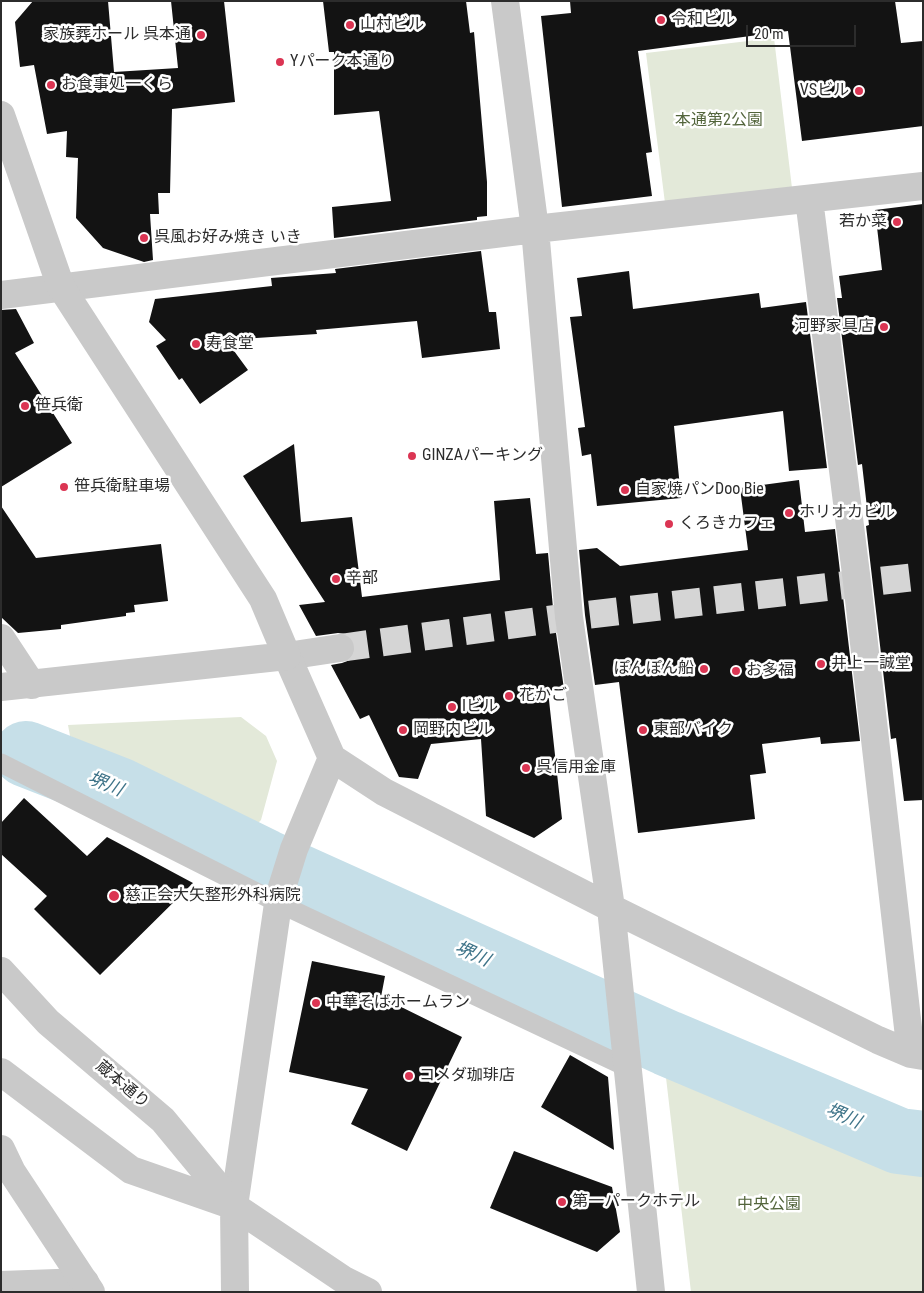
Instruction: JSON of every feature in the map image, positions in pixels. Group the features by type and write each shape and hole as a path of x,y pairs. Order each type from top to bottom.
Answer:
{"street":[{"path":"505,1 535,229 569,617 611,908 650,1292"},
{"path":"1,115 61,287 263,599 332,758 384,792 611,908 878,1040 917,1055 809,198"},
{"path":"1,294 535,229 923,186"},
{"path":"1,638 32,685"},
{"path":"2,688 287,656 340,648"},
{"path":"235,1292 234,1206 279,900 294,849 332,758"},
{"name":"蔵本通り","path":"1,971 48,1022 163,1120 234,1206"},
{"name":"蔵本通り","path":"1,1072 131,1170 234,1206 344,1280 368,1292"},
{"path":"5,1168 88,1287"},
{"path":"1,1285 88,1287"}],"lane":[{"path":"1,694 2,688"},
{"path":"1,763 279,900 627,1060"}],"green space":[{"name":"本通第2公園","path":"774,38 792,188 665,203 646,53"},
{"path":"241,717 266,736 277,761 261,820 252,829 70,736 68,725"},
{"name":"中央公園","path":"665,1069 894,1164 923,1169 923,1292 691,1292"}],"building":[{"path":"33,1 108,1 114,72 178,68 171,1 224,1 235,102 172,109 170,193 158,193 159,214 150,214 153,260 144,262 103,248 76,218 78,158 66,157 67,131 47,134 34,65 20,67 15,22"},
{"path":"323,1 466,1 470,33 474,32 487,182 487,216 477,217 477,220 334,238 332,207 391,201 379,111 334,115 334,52 329,52"},
{"path":"570,1 895,1 901,43 923,41 923,126 802,141 788,31 638,51 652,152 646,153 652,196 562,207 541,16 571,13"},
{"path":"923,204 923,800 904,801 896,738 891,739 866,526 869,525 862,464 858,465 837,298 842,298 839,276 882,270 875,210"},
{"path":"481,251 489,312 496,312 500,349 422,358 417,321 316,330 317,334 226,340 248,370 200,404 182,378 179,380 156,346 166,340 149,322 155,299 272,286 271,278 336,273 335,269"},
{"path":"629,271 633,309 759,293 761,308 806,302 827,468 789,471 783,411 674,426 681,498 597,506 591,454 582,456 578,428 585,427 570,317 582,316 577,278"},
{"name":"笹兵衛","path":"16,309 34,343 15,353 72,443 1,487 1,310"},
{"path":"294,444 301,522 352,517 362,597 500,580 494,501 530,498 536,554 548,553 554,619 564,689 548,691 562,819 534,838 486,816 481,739 431,744 418,779 399,777 369,715 360,719 331,665 350,660 354,654 355,646 352,639 346,634 338,633 316,636 299,605 325,602 243,476"},
{"path":"799,480 805,532 835,529 860,741 821,744 820,737 762,744 766,773 750,775 755,819 638,833 619,682 595,685 585,615 579,550 597,548 620,566 748,550 740,488"},
{"path":"1,506 36,558 161,544 168,601 134,605 135,612 126,613 126,616 61,625 61,629 18,633 1,617"},
{"name":"慈正会大矢整形外科病院","path":"24,798 87,856 107,837 193,883 100,975 34,909 47,896 1,854 1,823"},
{"path":"312,961 385,976 381,997 462,1037 407,1151 351,1124 368,1089 289,1072"},
{"path":"570,1055 608,1077 614,1150 541,1107"},
{"path":"514,1151 612,1187 620,1232 597,1252 490,1208"}],"waterway":[{"name":"堺川","path":"26,754 118,790 265,862 667,1043 899,1141 923,1144"}],"tunnel":[{"path":"340,648 569,617 923,576"}],"place":[{"name":"令和ビル","path":"661,20"},
{"name":"山村ビル","path":"350,25"},
{"name":"家族葬ホール 呉本通","path":"201,35"},
{"name":"Yパーク本通り","path":"280,62"},
{"name":"お食事処一くら","path":"51,85"},
{"name":"VSビル","path":"859,91"},
{"name":"若か菜","path":"897,222"},
{"name":"呉風お好み焼き いき","path":"144,238"},
{"name":"河野家具店","path":"884,327"},
{"name":"寿食堂","path":"196,344"},
{"name":"笹兵衛","path":"25,406"},
{"name":"GINZAパーキング","path":"412,456"},
{"name":"笹兵衛駐車場","path":"64,487"},
{"name":"自家焼パンDoo Bie","path":"625,490"},
{"name":"ホリオカビル","path":"789,513"},
{"name":"くろきカフェ","path":"669,524"},
{"name":"辛部","path":"336,579"},
{"name":"井上一誠堂","path":"821,664"},
{"name":"ぽんぽん船","path":"704,669"},
{"name":"お多福","path":"736,671"},
{"name":"花かご","path":"509,696"},
{"name":"Iビル","path":"452,707"},
{"name":"岡野内ビル","path":"403,730"},
{"name":"東部バイク","path":"643,730"},
{"name":"呉信用金庫","path":"526,768"},
{"name":"慈正会大矢整形外科病院","path":"114,896"},
{"name":"中華そばホームラン","path":"316,1003"},
{"name":"コメダ珈琲店","path":"409,1076"},
{"name":"第一パークホテル","path":"562,1202"}]}
